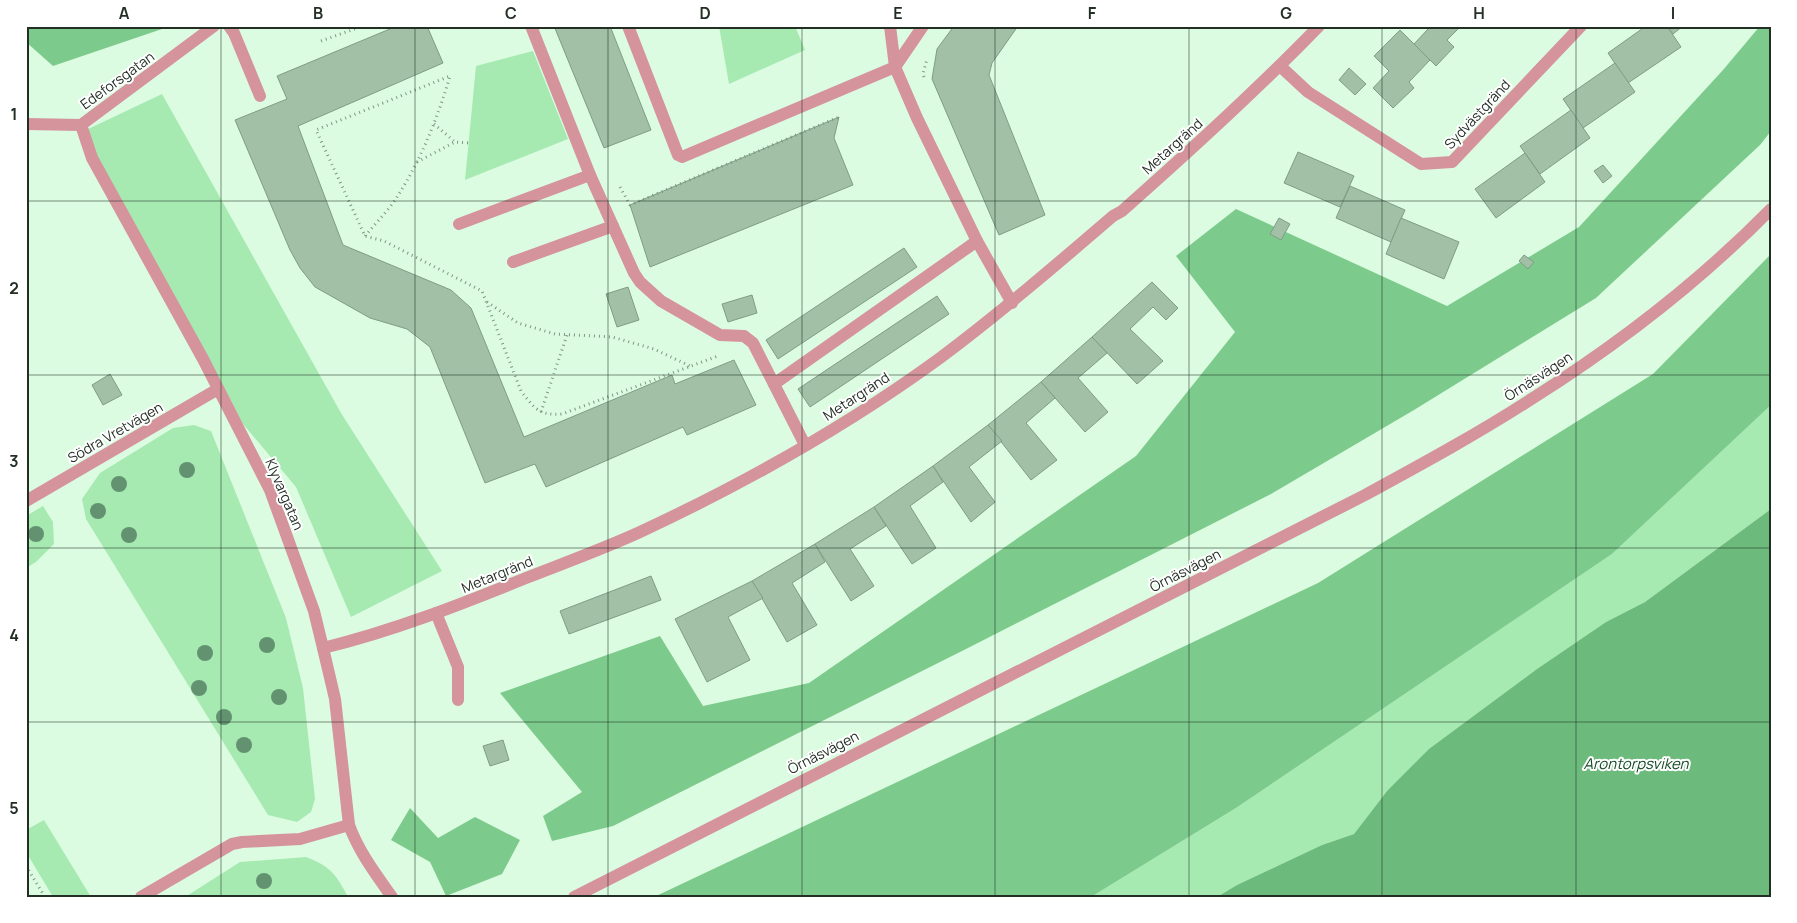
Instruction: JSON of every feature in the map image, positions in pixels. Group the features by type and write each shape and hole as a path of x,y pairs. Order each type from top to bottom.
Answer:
{"street":[{"name":"Edeforsgatan","path":"26,124 81,125 214,26"},
{"path":"229,26 234,33 260,96"},
{"path":"531,26 590,175 634,273 640,282 661,301 720,335 744,336 753,343 806,446"},
{"path":"628,26 678,155 682,157 895,67 923,26"},
{"path":"890,26 895,67 917,118 978,242 1012,302"},
{"name":"Metargränd","path":"323,648 365,638 436,613 592,552 639,532 721,492 806,446 917,374 1012,302 1113,216 1130,205 1179,161 1280,66 1319,26"},
{"name":"Sydvästgränd","path":"1280,66 1308,92 1421,164 1452,162 1581,26"},
{"name":"Klyvargatan","path":"81,125 92,158 218,389 270,490 314,611 323,648 335,699 349,825 355,843 392,897"},
{"path":"459,224 590,175"},
{"name":"Örnäsvägen","path":"574,897 1356,500 1457,445 1534,398 1607,348 1669,300 1721,256 1771,209"},
{"path":"513,262 613,226"},
{"path":"774,384 978,242"},
{"name":"Södra Vretvägen","path":"26,501 218,389"},
{"path":"436,613 458,668 458,700"},
{"path":"135,896 232,844 300,839 349,825"}],"path":[{"path":"321,41 363,26"},
{"path":"927,84 923,74 929,50"},
{"path":"450,76 441,108 416,163 392,204 365,236 316,130 450,76"},
{"path":"434,124 455,142"},
{"path":"416,163 455,142 469,143"},
{"path":"365,236 384,240 482,291 521,391 532,406 540,412 551,415 562,414 753,343"},
{"path":"487,302 518,324 555,334 612,337 654,349 690,366"},
{"path":"540,412 567,335"},
{"path":"26,866 45,897"}],"shaded area":[{"path":"26,26 164,26 162,29 53,66 26,42"},
{"path":"719,26 795,26 805,50 729,84"},
{"path":"1760,26 1771,26 1771,131 1760,145 1596,298 1414,410 1271,494 613,826 552,841 543,816 582,792 500,693 660,636 703,706 809,683 1136,456 1235,332 1176,256 1236,209 1447,306 1579,227 1723,70"},
{"path":"533,51 568,139 465,180 476,66"},
{"path":"162,94 341,413 442,571 351,617 296,487 217,393 90,143 86,130"},
{"path":"1771,254 1771,405 1612,554 1236,808 1091,897 654,897 1318,583 1653,374"},
{"path":"1771,405 1771,509 1645,602 1606,622 1537,669 1387,791 1354,834 1322,845 1237,885 1217,897 1091,897 1236,808 1612,554"},
{"path":"194,425 211,431 286,618 303,688 315,799 311,812 297,822 268,815 86,519 82,499 100,473 173,428"},
{"path":"43,506 53,522 54,544 36,562 26,568 26,516"},
{"path":"410,808 438,838 475,817 520,840 502,874 446,896 430,862 391,840"},
{"path":"44,820 91,897 53,897 26,852 26,830"},
{"path":"306,857 332,872 348,897 185,897 240,862"}],"water":[{"name":"Arontorpsviken","path":"1771,509 1771,897 1217,897 1237,885 1322,845 1354,834 1387,791 1429,749 1537,669 1606,622 1645,602"}],"building":[{"path":"397,26 427,26 443,63 298,126 343,245 451,290 471,308 524,437 672,375 675,384 734,360 756,405 687,435 683,427 546,487 535,464 485,483 430,347 407,329 370,318 315,287 300,268 290,250 235,120 287,99 277,76"},
{"path":"554,26 610,26 651,130 604,148"},
{"path":"954,26 1018,26 992,63 989,75 1045,215 999,235 932,79 937,49"},
{"path":"1425,26 1461,26 1447,40 1454,47 1436,66 1414,44 1428,29"},
{"path":"1646,26 1667,26 1681,47 1628,83 1608,53"},
{"path":"1667,26 1683,26 1673,34"},
{"path":"1400,30 1430,60 1409,82 1414,88 1393,108 1373,88 1389,71 1374,56"},
{"path":"1615,63 1635,92 1583,128 1563,99"},
{"path":"1349,68 1366,84 1355,95 1339,80"},
{"path":"1571,110 1590,138 1540,174 1520,146"},
{"path":"839,117 834,138 853,185 650,267 630,205"},
{"path":"1298,152 1354,176 1340,207 1284,183"},
{"path":"1525,153 1545,182 1496,218 1475,189"},
{"path":"1603,165 1612,176 1603,183 1594,171"},
{"path":"1350,186 1405,210 1391,242 1336,218"},
{"path":"1279,218 1290,224 1281,240 1270,234"},
{"path":"1401,218 1459,242 1444,279 1386,254"},
{"path":"904,248 917,267 778,359 766,340"},
{"path":"1524,255 1534,262 1528,269 1519,261"},
{"path":"1152,282 1178,308 1166,320 1153,307 1130,329 1163,361 1137,384 1092,337"},
{"path":"628,287 639,320 617,327 606,294"},
{"path":"752,295 757,313 728,322 722,304"},
{"path":"937,296 949,314 810,407 798,389"},
{"path":"1092,337 1107,353 1078,378 1108,412 1085,432 1041,382"},
{"path":"110,374 122,395 103,405 92,385"},
{"path":"1041,382 1055,398 1026,423 1057,460 1031,480 988,425"},
{"path":"988,425 1002,441 969,467 995,502 971,522 933,466"},
{"path":"933,466 943,482 910,506 936,548 912,564 874,507"},
{"path":"874,507 886,526 850,549 874,586 851,601 815,544"},
{"path":"815,544 825,562 792,583 817,625 787,642 752,581"},
{"path":"651,576 661,600 569,634 560,611"},
{"path":"752,581 763,598 728,617 750,660 707,682 675,619"},
{"path":"503,740 509,760 490,766 483,746"}]}
